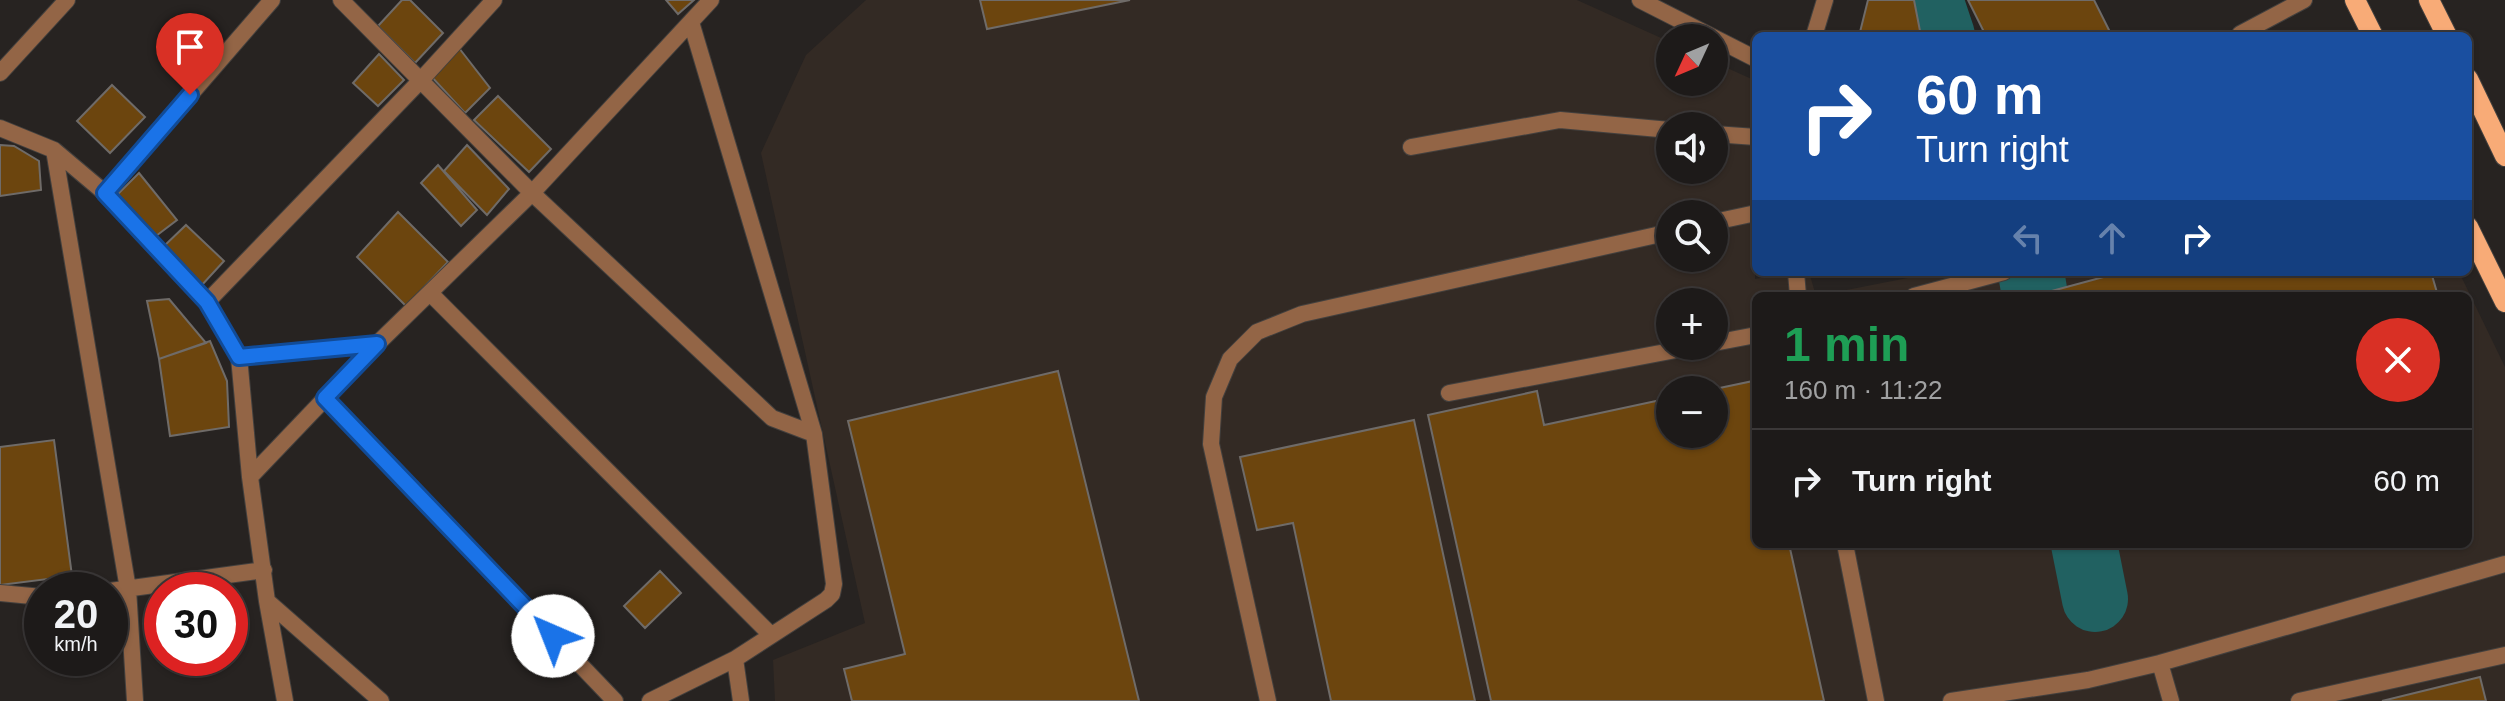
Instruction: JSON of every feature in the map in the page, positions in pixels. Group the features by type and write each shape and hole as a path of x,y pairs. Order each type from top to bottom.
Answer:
{"main road":[{"path":"2355,0 2371,32"},
{"path":"2429,0 2445,32"},
{"path":"2472,87 2505,156"},
{"path":"2472,235 2505,302"}],"street":[{"path":"0,73 67,0"},
{"path":"105,193 272,0"},
{"path":"341,0 532,193 772,418 814,434"},
{"path":"207,302 494,0"},
{"path":"250,477 377,344 532,193 711,0"},
{"path":"1640,0 1752,57"},
{"path":"1815,32 1825,0"},
{"path":"2244,32 2304,0"},
{"path":"650,701 735,659 832,594 834,584 814,434 691,22"},
{"path":"1411,147 1560,120 1656,129"},
{"path":"0,128 54,150 105,193 207,302 239,357 250,477 285,701"},
{"path":"1728,135 1752,137"},
{"path":"54,150 125,572"},
{"path":"1728,219 1752,214"},
{"path":"1268,701 1211,444 1214,397 1230,359 1257,332 1302,314 1656,235"},
{"path":"1929,292 1989,276"},
{"path":"431,294 771,635"},
{"path":"1728,340 1752,336"},
{"path":"239,357 377,344"},
{"path":"1449,393 1656,354"},
{"path":"325,398 615,701"},
{"path":"1846,548 1876,701"},
{"path":"1951,701 2088,680 2160,663 2505,564"},
{"path":"135,701 128,589 264,570"},
{"path":"0,593 24,595"},
{"path":"267,601 381,701"},
{"path":"2299,701 2505,655"},
{"path":"735,659 741,701"},
{"path":"2160,663 2171,701"}],"shaded area":[{"path":"866,0 1577,0 1656,36 1656,96 1728,96 1728,68 1752,79 1752,276 1755,279 1810,276 1815,292 1752,292 1752,548 2472,548 2472,299 2505,367 2505,701 775,701 773,660 865,623 761,153 806,55"},
{"path":"1918,276 2461,276 2469,292 1836,292"}],"building":[{"path":"402,0 410,0 443,33 415,63 378,26"},
{"path":"666,0 694,0 678,14"},
{"path":"980,0 1130,0 987,29"},
{"path":"1868,0 1914,0 1920,32 1860,32"},
{"path":"1968,0 2094,0 2110,32 1984,32"},
{"path":"459,48 490,88 465,113 430,75"},
{"path":"379,54 404,80 378,106 353,83"},
{"path":"112,85 145,117 110,153 77,121"},
{"path":"498,96 551,149 529,172 474,120"},
{"path":"0,145 14,146 39,161 41,190 0,196"},
{"path":"467,145 509,189 487,215 444,171"},
{"path":"438,165 477,210 461,226 421,183"},
{"path":"139,173 177,220 156,236 116,196"},
{"path":"398,212 448,262 406,306 357,257"},
{"path":"186,225 224,261 201,286 162,248"},
{"path":"2107,276 2432,276 2437,292 2048,292"},
{"path":"169,299 206,343 159,359 147,301"},
{"path":"210,341 227,381 229,427 170,436 159,359"},
{"path":"1058,371 1139,701 852,701 844,669 905,654 848,421"},
{"path":"1752,381 1752,548 1790,548 1824,701 1491,701 1428,415 1537,391 1544,425 1656,401 1656,448 1728,448 1728,386"},
{"path":"1414,420 1475,701 1331,701 1293,523 1257,530 1240,457"},
{"path":"54,440 71,572 24,572 24,582 0,585 0,447"},
{"path":"660,571 681,593 645,628 624,606"},
{"path":"2480,677 2486,701 2382,701"}],"waterway":[{"path":"1930,0 1941,32"},
{"path":"2032,276 2034,292"},
{"path":"2085,548 2095,599"}],"route":[{"path":"190,95 105,193 207,302 239,357 377,344 325,398 553,636"}]}
